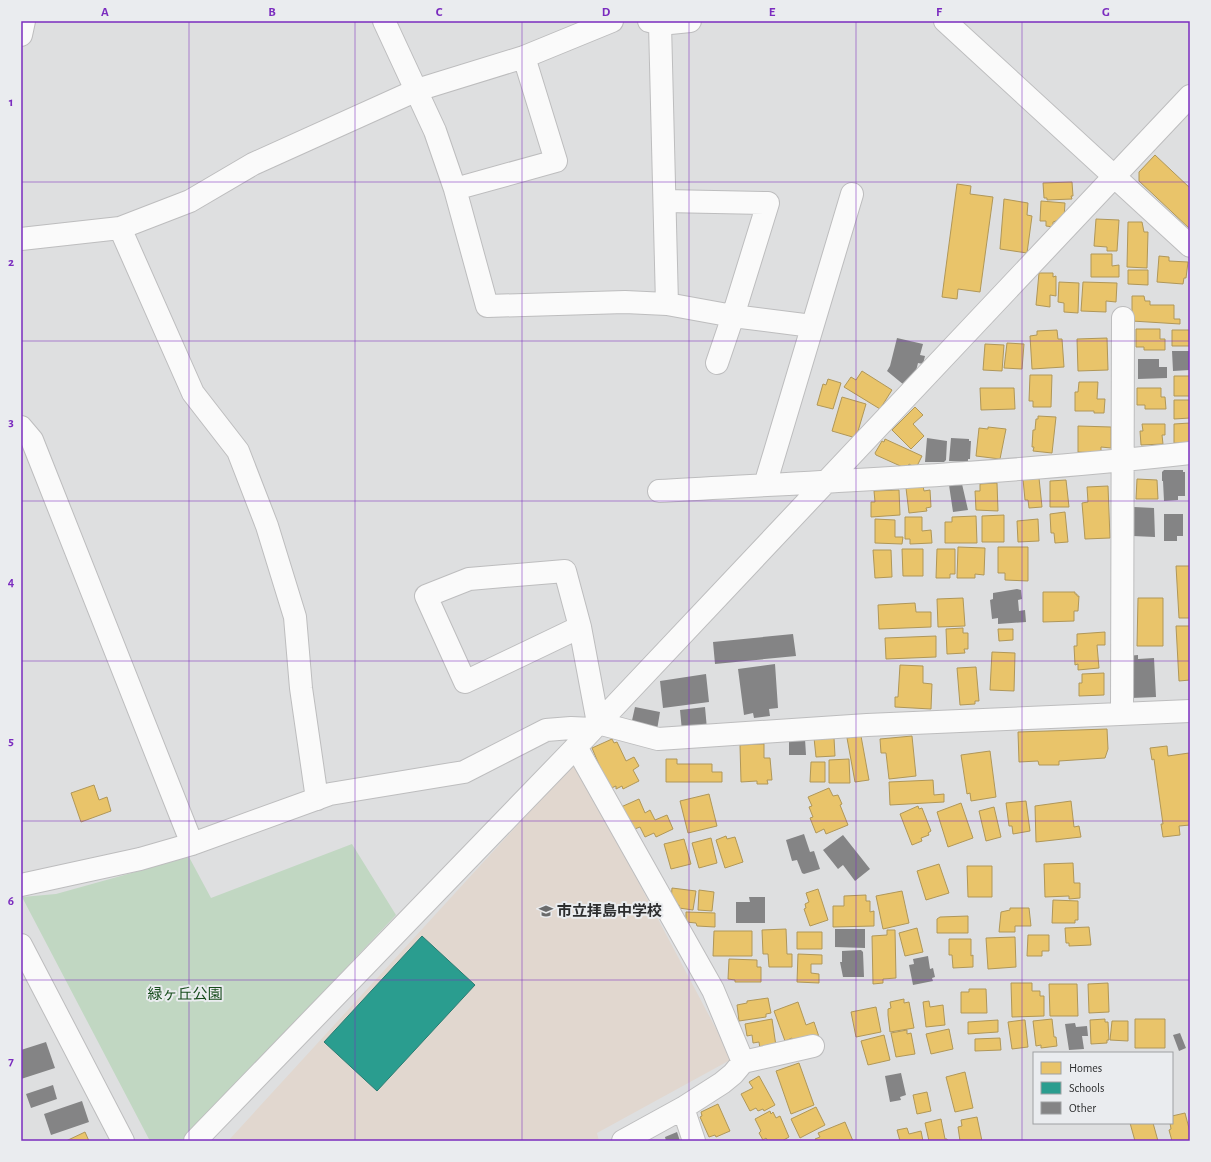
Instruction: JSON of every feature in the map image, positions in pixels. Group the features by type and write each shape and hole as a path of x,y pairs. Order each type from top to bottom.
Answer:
{"street":[{"path":"384,21 435,131 455,189 487,306 625,302 668,304 733,316 812,326"},
{"path":"21,239 120,228 190,201 254,164 417,90 524,57 612,21"},
{"path":"668,304 665,201 654,22 690,21"},
{"path":"945,21 1190,246"},
{"path":"455,189 556,161 524,57"},
{"path":"195,1141 576,747 1190,96"},
{"path":"765,485 852,194"},
{"path":"665,201 768,203 717,363"},
{"path":"120,228 193,393 238,451 267,526 296,617 301,688 317,799"},
{"path":"1122,714 1123,318"},
{"path":"21,427 32,440 192,844"},
{"path":"659,491 825,482 1123,461 1190,453"},
{"path":"580,627 465,682 426,596 469,578 565,571 580,627 595,726"},
{"path":"21,885 132,860 192,844 330,794 464,772 546,730 595,726 658,738 860,726 1190,711"},
{"path":"576,747 712,990 743,1062"},
{"path":"21,945 123,1141"},
{"path":"623,1141 683,1108 722,1083 733,1074 743,1062 813,1046"},
{"path":"683,1108 694,1141"}],"shaded area":[{"name":"市立拝島中学校","path":"575,762 732,1059 597,1133 599,1141 228,1141"}],"green space":[{"name":"緑ヶ丘公園","path":"352,844 396,915 182,1141 150,1141 22,897 56,894 189,857 211,898"}],"building: Homes":[{"path":"1155,155 1190,188 1190,229 1139,181 1139,172"},
{"path":"1072,182 1072,199 1047,200 1047,198 1044,198 1043,183"},
{"path":"957,184 971,186 970,194 993,197 980,292 958,289 957,299 942,297"},
{"path":"1004,199 1028,203 1027,215 1032,216 1027,253 1000,249"},
{"path":"1041,201 1065,203 1064,218 1053,222 1053,227 1046,226 1046,221 1040,221"},
{"path":"1096,219 1119,220 1117,251 1107,251 1107,247 1094,246"},
{"path":"1128,222 1142,222 1144,232 1148,232 1147,268 1127,267"},
{"path":"1091,254 1112,254 1112,266 1119,265 1119,277 1091,277"},
{"path":"1159,256 1169,257 1169,261 1188,262 1186,278 1184,278 1183,284 1157,282"},
{"path":"1128,270 1148,270 1148,285 1128,284"},
{"path":"1039,273 1053,273 1053,277 1056,276 1056,296 1050,295 1050,307 1036,305"},
{"path":"1059,282 1079,283 1078,313 1064,312 1064,303 1058,302"},
{"path":"1083,282 1117,283 1116,302 1106,301 1106,312 1081,311"},
{"path":"1132,296 1144,296 1145,301 1150,301 1150,305 1174,305 1174,319 1180,319 1180,324 1132,321"},
{"path":"1136,329 1160,329 1160,339 1165,339 1165,350 1144,350 1144,347 1136,347"},
{"path":"1057,330 1058,339 1062,339 1064,367 1032,369 1030,336 1037,335 1037,331"},
{"path":"1172,330 1190,330 1190,346 1172,346"},
{"path":"1107,338 1108,370 1078,371 1077,339"},
{"path":"1007,343 1024,344 1022,369 1004,368"},
{"path":"985,344 1004,345 1002,371 983,370"},
{"path":"862,371 892,390 880,409 844,387 851,377 856,380"},
{"path":"1030,375 1052,375 1051,407 1033,407 1033,401 1029,401"},
{"path":"1174,376 1190,376 1190,396 1174,396"},
{"path":"828,379 841,383 833,409 817,405 823,384 826,385"},
{"path":"1079,382 1098,382 1097,399 1105,399 1104,413 1094,413 1094,411 1075,411 1075,392 1078,392"},
{"path":"980,388 1014,388 1015,409 981,410"},
{"path":"1137,388 1161,388 1161,397 1165,397 1166,409 1145,409 1145,405 1137,405"},
{"path":"842,397 866,404 856,438 832,431"},
{"path":"1174,400 1190,400 1190,418 1174,419"},
{"path":"915,407 923,415 913,424 924,436 911,449 892,430"},
{"path":"1038,416 1056,417 1052,453 1033,451 1033,430 1035,430 1036,419 1038,419"},
{"path":"1190,423 1190,443 1174,443 1174,424"},
{"path":"1142,424 1165,424 1165,435 1162,435 1163,444 1141,445 1140,431 1143,431"},
{"path":"1078,426 1111,427 1111,448 1101,447 1101,453 1078,452"},
{"path":"988,427 1006,429 1000,459 976,456 979,428 988,429"},
{"path":"885,439 922,456 916,468 909,464 907,469 876,455 875,453 882,441 884,442"},
{"path":"1039,478 1042,507 1029,508 1028,500 1025,500 1023,479"},
{"path":"1137,479 1157,480 1158,499 1136,499"},
{"path":"1066,480 1069,507 1050,507 1050,481"},
{"path":"997,483 998,511 976,510 975,491 980,491 980,484"},
{"path":"923,486 924,491 930,490 931,507 926,508 927,511 909,513 906,488"},
{"path":"1108,486 1110,538 1085,539 1082,503 1088,502 1087,487"},
{"path":"899,490 900,515 871,517 871,502 875,502 874,491"},
{"path":"1065,512 1068,542 1055,543 1054,533 1051,533 1050,514"},
{"path":"1004,515 1004,542 982,542 982,516"},
{"path":"976,516 977,543 945,543 945,522 952,522 952,517"},
{"path":"905,517 922,517 922,531 931,530 932,543 910,544 910,539 905,539"},
{"path":"875,519 895,520 895,537 903,537 902,544 875,543"},
{"path":"1038,519 1039,541 1018,542 1017,521"},
{"path":"958,547 985,548 984,575 975,574 975,578 957,578"},
{"path":"998,547 1028,547 1028,581 1005,580 1005,573 998,573"},
{"path":"902,549 923,549 923,576 903,576"},
{"path":"937,549 955,549 955,574 950,574 950,578 936,578"},
{"path":"873,550 891,550 892,577 875,578"},
{"path":"1176,566 1190,566 1190,618 1179,618"},
{"path":"1043,592 1075,592 1077,596 1079,596 1078,611 1074,611 1074,621 1043,622"},
{"path":"963,598 965,626 938,627 937,599"},
{"path":"1138,598 1163,598 1163,646 1137,646"},
{"path":"915,603 916,612 931,612 931,627 879,629 878,605"},
{"path":"1176,626 1190,626 1190,680 1179,681"},
{"path":"963,628 963,633 968,633 968,649 964,649 965,653 947,654 946,629"},
{"path":"998,629 1013,629 1013,640 999,641"},
{"path":"1105,632 1105,645 1097,645 1099,668 1078,670 1078,664 1075,665 1074,646 1077,646 1077,634"},
{"path":"936,636 936,657 886,659 885,638"},
{"path":"992,652 1015,653 1014,691 990,690"},
{"path":"900,665 923,666 923,683 932,684 931,709 895,707 895,697 898,697"},
{"path":"976,667 979,701 975,701 975,704 960,705 957,668"},
{"path":"1104,673 1104,695 1079,696 1079,683 1082,683 1082,674"},
{"path":"1107,729 1108,749 1105,758 1059,761 1059,765 1039,765 1038,761 1019,762 1018,732"},
{"path":"861,736 869,780 855,782 847,738"},
{"path":"912,736 916,776 889,779 886,753 881,753 880,739"},
{"path":"814,738 834,738 835,756 816,757"},
{"path":"612,739 614,743 617,742 626,761 634,757 639,766 633,770 639,781 623,789 622,786 616,789 616,786 609,789 592,748"},
{"path":"764,744 764,758 770,758 772,780 767,780 768,784 757,784 757,781 741,782 740,745"},
{"path":"1167,746 1168,756 1189,753 1190,825 1179,826 1180,835 1163,837 1161,824 1163,824 1154,759 1152,760 1150,748"},
{"path":"990,751 996,797 971,801 970,793 967,794 961,755"},
{"path":"666,759 677,759 677,764 712,764 712,772 722,772 722,782 666,782"},
{"path":"849,759 850,783 829,783 829,760"},
{"path":"811,762 825,762 825,782 810,782"},
{"path":"933,780 934,795 944,794 944,802 890,805 889,782"},
{"path":"94,785 99,800 107,797 111,811 81,822 71,793"},
{"path":"829,788 833,796 838,795 842,804 840,805 848,825 826,834 824,829 816,833 810,818 813,817 809,807 812,806 808,797"},
{"path":"709,794 717,826 688,833 680,801"},
{"path":"639,799 645,813 650,810 655,820 667,815 673,829 656,837 654,833 645,837 640,827 632,830 621,807"},
{"path":"1026,801 1030,831 1013,834 1012,826 1009,826 1006,803"},
{"path":"1071,801 1074,827 1079,826 1081,837 1036,842 1035,806"},
{"path":"961,803 973,838 948,847 937,812"},
{"path":"918,806 919,809 922,808 931,831 928,833 929,835 921,838 922,841 912,845 900,814"},
{"path":"994,807 1001,837 986,841 979,811"},
{"path":"726,836 727,839 735,837 743,862 725,868 716,840"},
{"path":"711,838 717,863 699,868 692,843"},
{"path":"684,839 691,864 671,869 664,844"},
{"path":"1073,863 1074,883 1080,883 1080,898 1069,899 1069,896 1045,897 1044,864"},
{"path":"939,864 949,893 926,900 917,871"},
{"path":"967,866 992,866 992,897 968,897"},
{"path":"672,888 696,891 693,910 679,908 679,905 676,905 676,901 671,901"},
{"path":"818,889 828,920 810,926 804,909 806,908 805,904 809,902 806,893"},
{"path":"699,890 714,892 712,911 698,910"},
{"path":"902,891 909,923 883,929 876,896"},
{"path":"866,895 866,901 870,901 870,912 874,911 874,926 833,927 833,906 844,906 844,896"},
{"path":"1053,900 1078,901 1078,920 1075,920 1075,923 1052,923"},
{"path":"1010,908 1029,908 1031,926 1015,926 1015,932 999,932 1001,912 1010,910"},
{"path":"686,912 715,913 715,927 697,926 696,923 686,922"},
{"path":"968,916 968,933 937,933 937,919 940,917"},
{"path":"1089,927 1091,945 1069,946 1069,943 1066,943 1065,928"},
{"path":"917,928 923,952 905,956 899,933"},
{"path":"786,929 787,954 792,954 792,967 769,967 768,954 763,954 762,930"},
{"path":"887,930 895,930 896,978 883,979 883,983 873,984 872,936 887,935"},
{"path":"714,931 752,931 752,956 713,956"},
{"path":"797,932 822,932 822,949 797,949"},
{"path":"1028,935 1049,935 1049,951 1042,951 1042,956 1027,956"},
{"path":"1015,937 1016,967 988,969 986,938"},
{"path":"949,939 971,939 971,956 973,955 973,967 953,968 952,955 949,955"},
{"path":"798,954 822,955 822,964 811,964 811,973 819,974 819,983 797,982"},
{"path":"729,959 757,960 757,967 761,967 761,982 735,982 735,980 728,979"},
{"path":"1011,983 1032,983 1032,991 1040,991 1040,996 1044,996 1044,1016 1012,1017"},
{"path":"1108,983 1109,1012 1089,1013 1088,984"},
{"path":"1049,984 1077,984 1078,1016 1050,1016"},
{"path":"969,989 986,989 987,1013 961,1013 961,992 969,992"},
{"path":"768,998 771,1013 766,1014 766,1017 739,1021 737,1005 747,1003 747,1001"},
{"path":"904,999 904,1003 909,1002 914,1028 890,1032 888,1009 891,1008 890,1002"},
{"path":"929,1001 930,1007 943,1005 945,1025 926,1027 923,1002"},
{"path":"798,1002 806,1025 814,1022 819,1037 794,1043 792,1038 785,1041 774,1011"},
{"path":"876,1007 881,1032 856,1037 851,1012"},
{"path":"772,1019 776,1046 760,1049 759,1042 753,1043 752,1035 747,1036 745,1024"},
{"path":"1052,1019 1054,1037 1056,1037 1057,1046 1041,1048 1041,1045 1036,1046 1033,1021"},
{"path":"1105,1019 1105,1022 1108,1022 1109,1040 1107,1040 1107,1043 1091,1044 1090,1020"},
{"path":"1135,1019 1165,1019 1165,1048 1135,1048"},
{"path":"998,1020 998,1032 968,1034 968,1022"},
{"path":"1025,1020 1028,1047 1012,1049 1008,1022"},
{"path":"1112,1021 1128,1021 1128,1041 1110,1040"},
{"path":"949,1029 953,1049 931,1054 926,1034"},
{"path":"907,1030 907,1034 911,1033 915,1054 896,1057 891,1033"},
{"path":"884,1035 890,1060 868,1065 861,1041"},
{"path":"1000,1038 1001,1050 975,1051 975,1039"},
{"path":"799,1063 814,1105 791,1114 776,1071"},
{"path":"965,1072 973,1108 955,1112 946,1077"},
{"path":"759,1076 775,1105 764,1111 763,1109 758,1111 756,1108 750,1111 741,1094 753,1088 749,1082"},
{"path":"927,1092 931,1111 917,1114 913,1095"},
{"path":"718,1104 730,1131 716,1137 715,1135 709,1137 700,1117 702,1116 701,1112"},
{"path":"816,1107 825,1125 800,1138 791,1119"},
{"path":"770,1111 771,1114 773,1112 776,1118 780,1116 789,1137 782,1141 768,1141 766,1138 763,1140 759,1133 761,1131 755,1119"},
{"path":"1185,1113 1190,1132 1190,1141 1172,1141 1169,1130 1171,1129 1170,1124 1173,1124 1173,1116"},
{"path":"977,1117 982,1141 960,1141 958,1127 962,1126 961,1120"},
{"path":"941,1119 945,1139 948,1141 929,1141 925,1123"},
{"path":"845,1122 853,1141 816,1141 815,1139 820,1137 818,1133"},
{"path":"1130,1124 1153,1124 1158,1141 1135,1141"},
{"path":"907,1128 909,1134 921,1131 923,1141 900,1141 897,1130"},
{"path":"85,1132 89,1141 66,1141"}],"building: Schools":[{"path":"422,936 475,985 377,1091 324,1042"}],"building: Other":[{"path":"897,338 923,344 920,355 925,356 923,364 918,363 916,371 904,385 887,371 890,366"},
{"path":"1172,351 1190,351 1190,370 1173,371"},
{"path":"1138,359 1159,359 1159,367 1167,367 1167,378 1138,379"},
{"path":"927,438 947,441 946,460 944,462 925,462"},
{"path":"951,438 969,439 969,441 971,441 970,459 968,459 968,462 949,461"},
{"path":"1164,470 1183,470 1183,472 1185,472 1185,496 1178,496 1178,500 1164,501 1162,472"},
{"path":"962,484 968,510 953,512 949,485"},
{"path":"1134,507 1154,508 1155,537 1133,536"},
{"path":"1164,514 1183,514 1183,536 1177,536 1177,541 1164,541"},
{"path":"1017,589 1021,590 1022,599 1018,600 1019,611 1025,610 1026,622 998,624 998,618 992,619 990,600 993,599 993,593"},
{"path":"793,634 796,656 715,664 713,642"},
{"path":"1138,655 1138,659 1154,658 1156,697 1131,698 1127,656"},
{"path":"775,664 778,708 769,709 770,716 754,718 753,713 744,715 738,669"},
{"path":"706,674 709,702 663,708 660,681"},
{"path":"635,707 660,712 657,730 631,725"},
{"path":"705,707 707,729 682,731 680,710"},
{"path":"805,739 806,755 789,755 789,740"},
{"path":"804,834 810,852 814,851 820,869 804,874 802,873 797,860 792,861 786,840"},
{"path":"843,835 870,869 855,881 843,865 838,869 823,850"},
{"path":"749,897 765,897 765,923 736,923 736,902 750,902"},
{"path":"835,929 865,929 865,948 835,947"},
{"path":"861,950 863,952 864,977 843,977 840,962 842,962 842,951"},
{"path":"928,956 930,969 933,968 935,977 932,978 933,981 913,985 909,965 914,964 913,959"},
{"path":"1075,1023 1076,1027 1087,1026 1088,1036 1082,1036 1084,1049 1069,1050 1065,1024"},
{"path":"1180,1033 1186,1048 1179,1051 1173,1035"},
{"path":"46,1042 55,1068 21,1079 21,1050"},
{"path":"901,1073 906,1095 900,1097 901,1100 890,1102 885,1076"},
{"path":"53,1085 57,1099 31,1108 26,1094"},
{"path":"82,1101 89,1122 51,1135 44,1114"},
{"path":"677,1132 680,1141 666,1141 665,1137"}],"place":[{"name":"市立拝島中学校","path":"546,911"}]}
